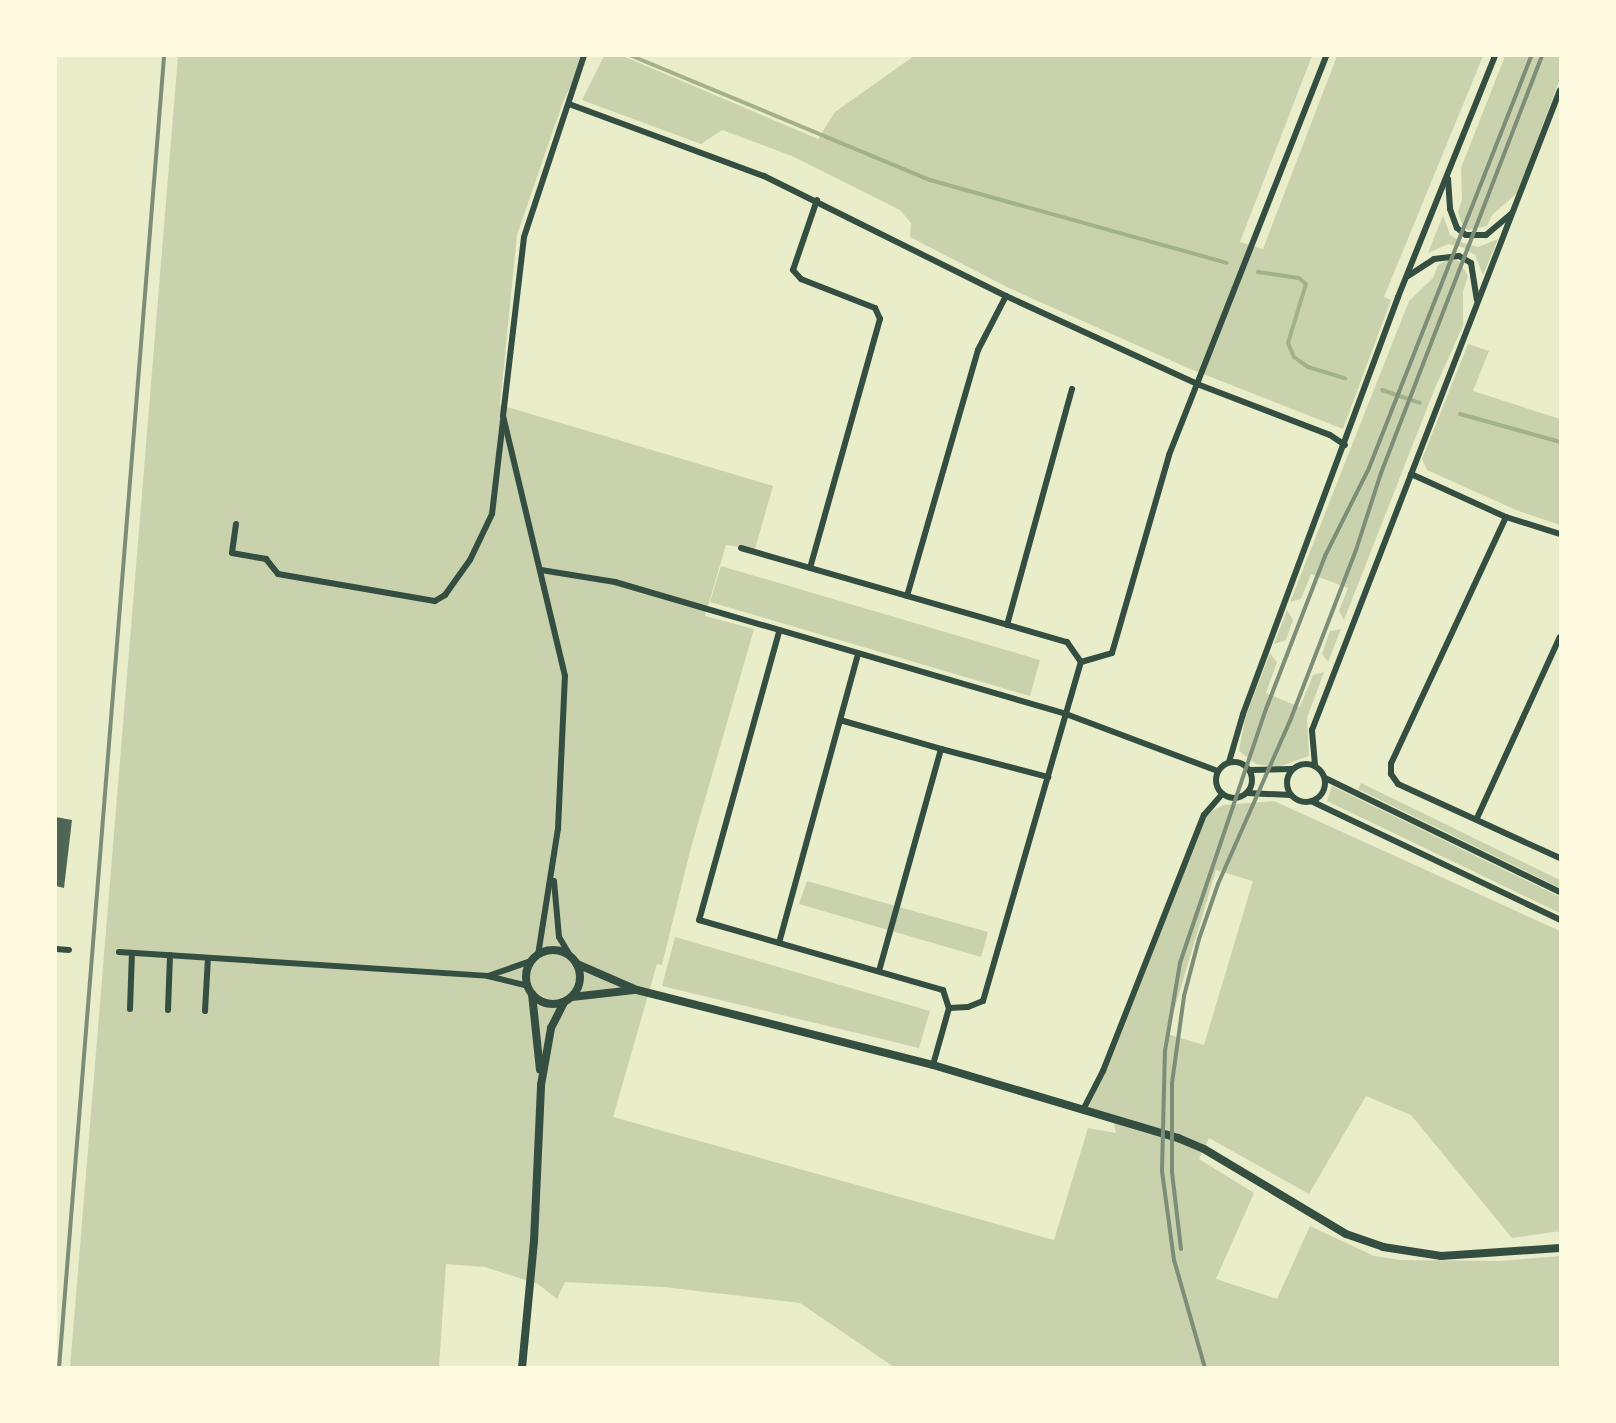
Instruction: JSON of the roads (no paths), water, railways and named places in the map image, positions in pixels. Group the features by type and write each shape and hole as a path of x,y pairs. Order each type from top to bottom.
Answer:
{"street":[{"path":"236,525 232,553 266,559 278,574 435,601 445,595 470,561 492,514 524,237 584,56"},
{"path":"1081,662 1112,653 1169,455 1326,56"},
{"path":"1222,794 1216,779 1218,771 1229,762 1243,714 1406,278 1495,56"},
{"path":"1560,90 1312,730 1315,765 1325,778 1560,892"},
{"path":"569,104 764,176 817,200 1006,296 1197,384 1330,435 1345,446"},
{"path":"1449,172 1450,209 1457,228 1466,235 1486,235 1513,211"},
{"path":"810,568 880,318 875,308 801,279 793,270 817,200"},
{"path":"1406,278 1434,259 1459,256 1471,263 1476,273 1477,304"},
{"path":"908,596 978,350 1006,296"},
{"path":"1007,625 1072,389"},
{"path":"503,416 565,676 553,871 557,930 574,960 580,982 551,1028 541,1085 534,1241 522,1368"},
{"path":"1411,474 1506,517 1560,534"},
{"path":"1506,517 1391,764 1398,784 1477,818 1560,858"},
{"path":"741,548 1067,642 1081,662"},
{"path":"541,570 615,582 779,632 1066,714 1218,771"},
{"path":"779,632 699,920 943,990 949,1008 933,1065"},
{"path":"1477,818 1560,638"},
{"path":"779,943 858,654"},
{"path":"949,1008 968,1007 983,1001 1081,662"},
{"path":"840,720 1048,777"},
{"path":"879,971 941,749"},
{"path":"1229,762 1241,762 1250,770 1253,778 1247,793"},
{"path":"1250,770 1292,769 1303,764 1315,765"},
{"path":"1291,795 1287,780 1292,769"},
{"path":"1311,801 1324,790 1325,778"},
{"path":"1222,794 1239,798 1247,793 1291,795 1303,802 1311,801 1560,920"},
{"path":"1084,1108 1103,1071 1204,815 1222,794"},
{"path":"541,1085 530,990 534,958 553,871"},
{"path":"56,949 69,950"},
{"path":"488,976 555,950 637,990 933,1065 1084,1108 1204,1149 1346,1234 1383,1247 1441,1256 1560,1248"},
{"path":"119,952 488,976 530,990 547,1003 567,1000 588,992 637,990"},
{"path":"130,1010 132,953"},
{"path":"168,1010 170,956"},
{"path":"205,1011 207,958"}],"waterway":[{"path":"632,56 930,180 1227,263"},
{"path":"1258,272 1299,278 1306,284 1288,343 1294,357 1308,367 1345,378"},
{"path":"1382,390 1420,403"},
{"path":"1460,414 1560,442"}],"railway":[{"path":"59,1368 164,56"},
{"path":"1205,1368 1174,1260 1162,1171 1165,1051 1180,963 1266,709 1325,556 1369,468 1531,56"},
{"path":"1181,1249 1172,1172 1172,1083 1184,996 1199,939 1218,884 1290,721 1356,550 1381,473 1542,56"}]}
